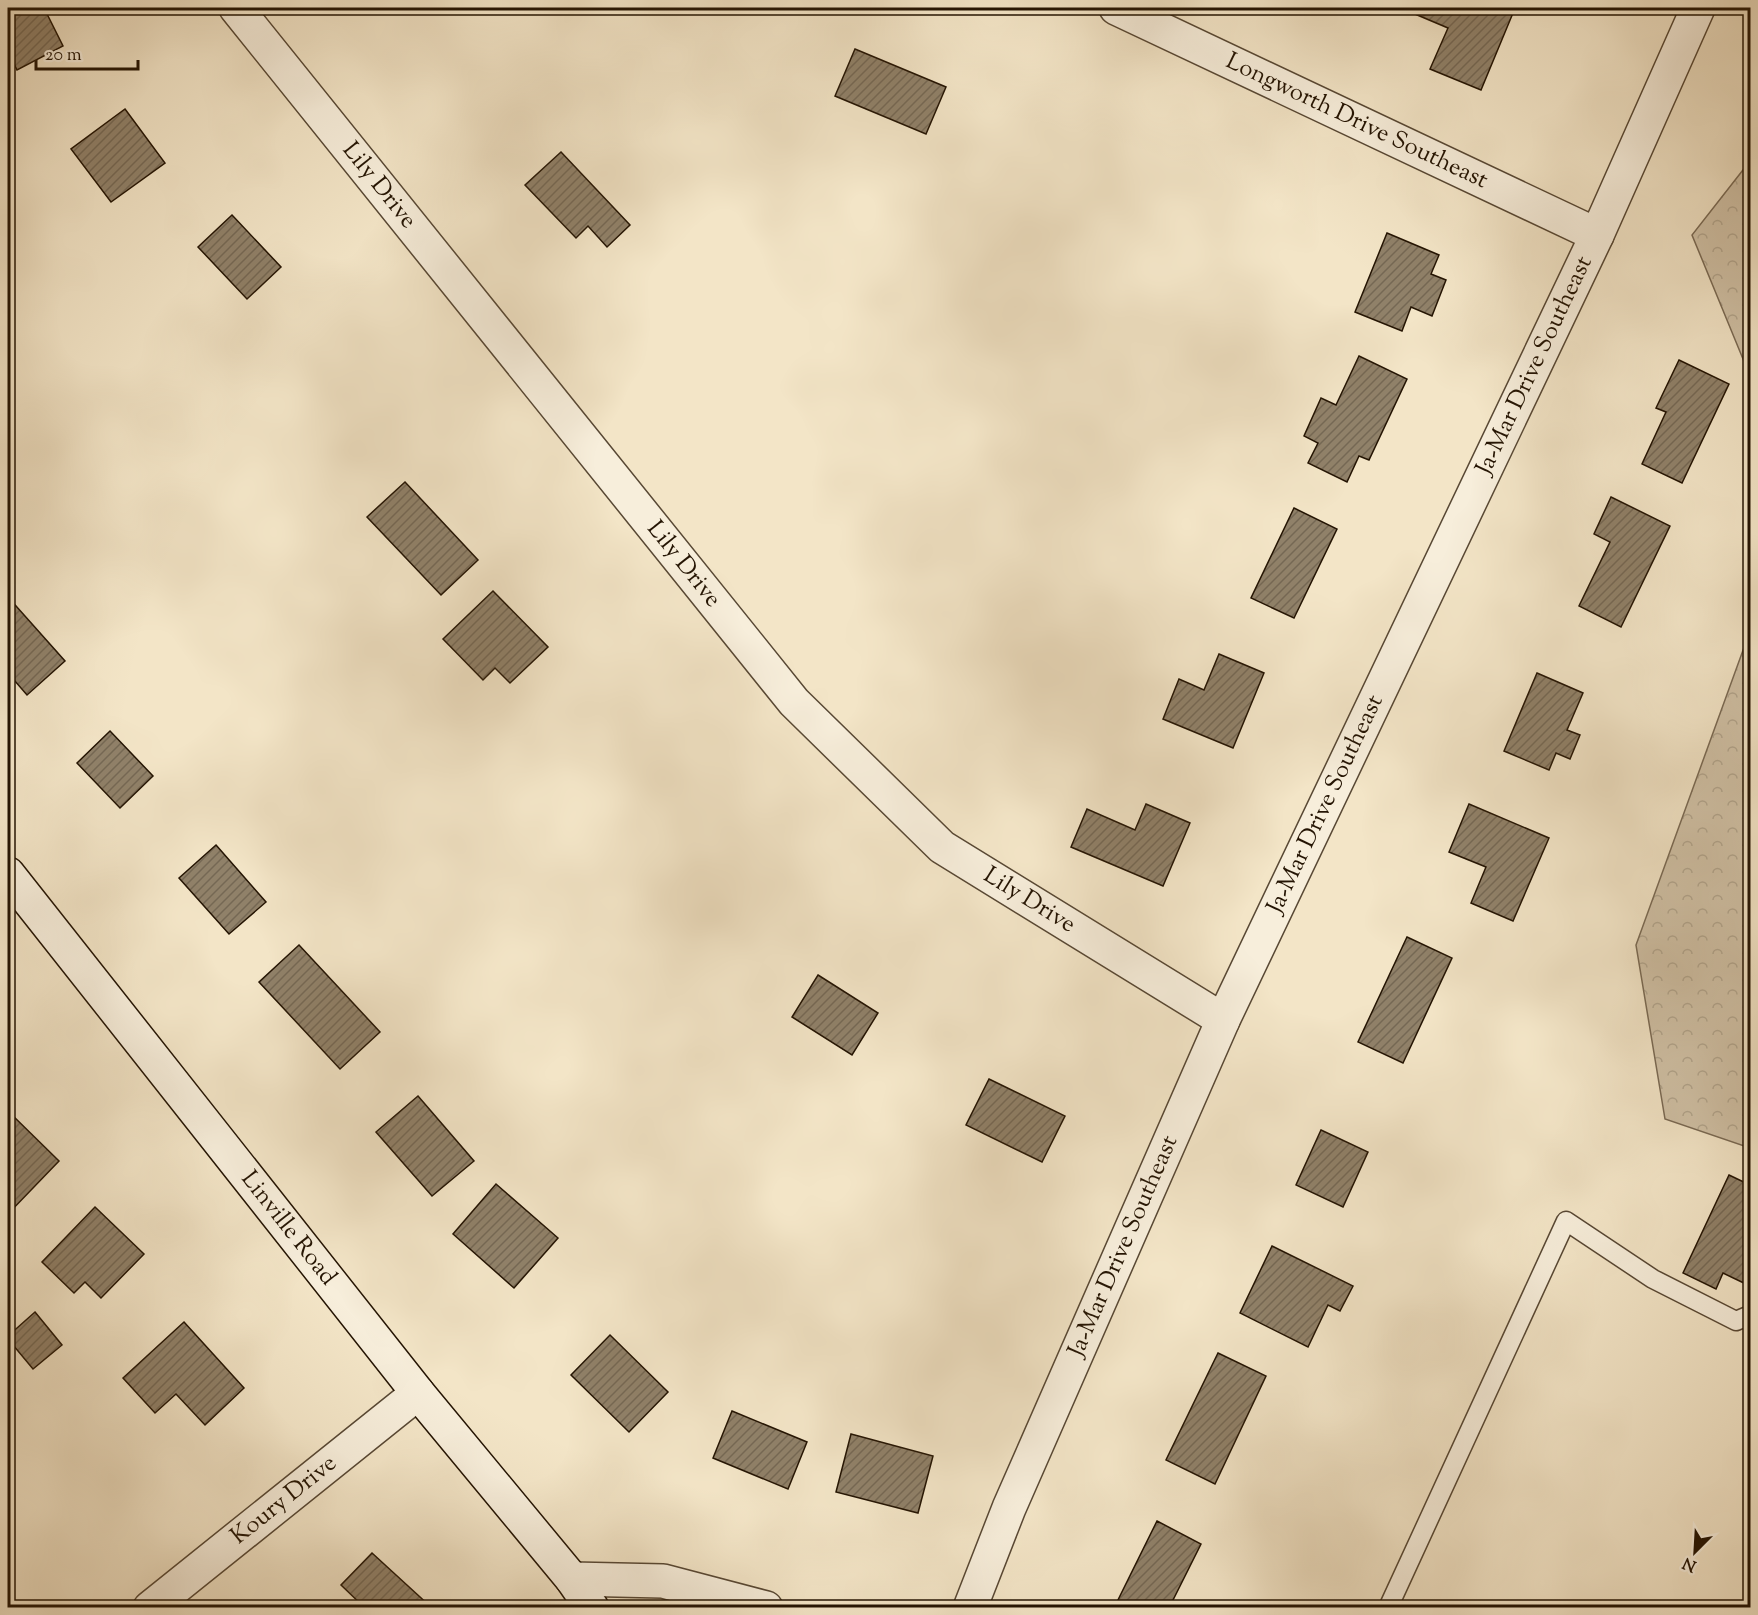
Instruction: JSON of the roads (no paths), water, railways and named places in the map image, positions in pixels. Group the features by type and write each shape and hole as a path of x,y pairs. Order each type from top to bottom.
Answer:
{"street":[{"name":"Lily Drive","path":"236,8 794,702 942,847 1223,1020"},
{"name":"Longworth Drive Southeast","path":"1116,8 1598,235"},
{"name":"Ja-Mar Drive Southeast","path":"970,1608 1009,1508 1223,1020 1598,235 1698,8"},
{"name":"Linville Road","path":"8,874 418,1394 572,1579 592,1608"},
{"name":"Koury Drive","path":"150,1608 418,1394"},
{"path":"572,1579 663,1581 766,1608"}],"lane":[{"path":"1388,1608 1566,1221 1653,1279 1736,1321 1750,1315"}]}
